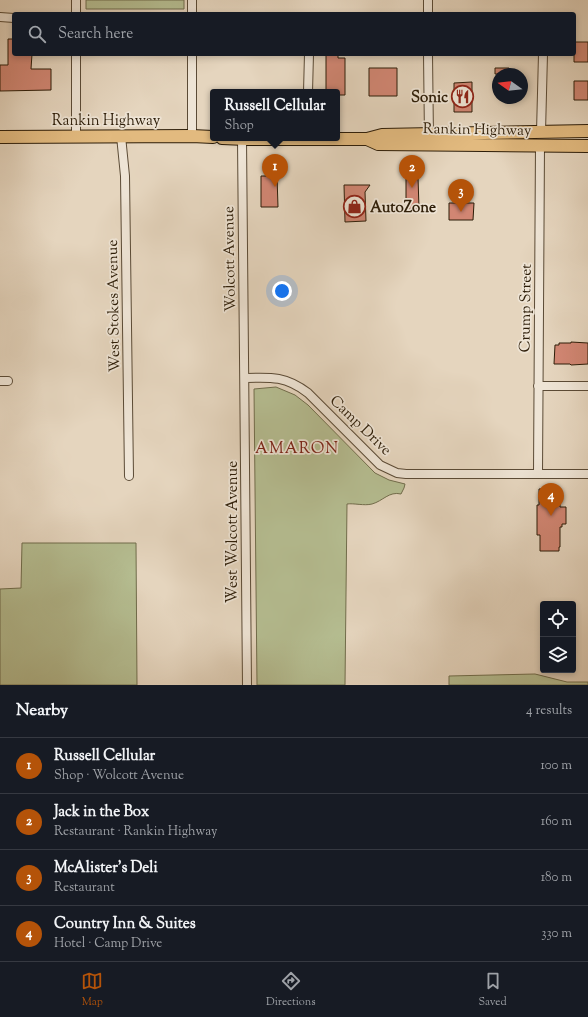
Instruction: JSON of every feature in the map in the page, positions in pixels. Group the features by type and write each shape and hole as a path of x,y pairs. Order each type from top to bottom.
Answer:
{"highway":[{"name":"Rankin Highway","path":"429,139 541,132 588,131"},
{"path":"478,144 489,138 533,137 541,132"},
{"name":"Rankin Highway","path":"340,139 367,139 382,135 478,144 588,146"},
{"path":"540,145 553,136 588,135"},
{"name":"Rankin Highway","path":"0,137 210,137"}],"street":[{"path":"76,0 76,12"},
{"path":"192,0 192,12"},
{"path":"428,0 428,12"},
{"path":"0,17 12,18"},
{"path":"76,56 76,136"},
{"path":"192,56 192,136"},
{"path":"308,89 309,56"},
{"path":"428,56 429,139"},
{"path":"541,132 543,56"},
{"name":"West Stokes Avenue","path":"121,136 125,176 129,476"},
{"name":"Wolcott Avenue","path":"242,141 245,378"},
{"name":"Crump Street","path":"538,473 540,145"},
{"name":"Camp Drive","path":"245,378 276,378 287,380 298,386 308,393 380,465 397,473 588,474"},
{"name":"West Wolcott Avenue","path":"245,378 247,685"},
{"path":"538,386 588,386"}],"green space":[{"path":"86,0 184,0 184,9 86,9"},
{"path":"276,387 295,395 308,405 375,473 389,480 405,484 401,494 397,493 389,495 376,503 366,505 347,504 345,685 257,685 254,389"},
{"path":"22,543 136,543 137,685 0,685 0,589 21,588"},
{"path":"535,674 567,682 588,682 588,685 449,685 449,676"}],"building":[{"path":"8,39 12,39 12,56 32,56 31,69 51,69 51,90 0,91 0,65 8,65"},
{"path":"576,42 588,42 588,62 574,62 574,56 576,56"},
{"path":"326,56 338,56 338,58 345,58 345,95 340,95 340,89 326,89"},
{"path":"369,68 397,68 397,96 369,96"},
{"path":"574,81 588,81 588,100 574,100"},
{"name":"Sonic","path":"472,82 472,112 454,112 454,83"},
{"path":"261,176 277,176 278,207 261,207"},
{"path":"406,177 418,177 419,209 408,209 408,199 406,199"},
{"name":"AutoZone","path":"344,185 370,185 365,192 366,221 345,222"},
{"path":"449,203 474,203 473,220 449,220"},
{"path":"559,343 588,343 588,364 554,364 555,345 559,345"},
{"path":"558,488 558,492 560,492 560,507 566,507 566,524 562,524 562,527 560,527 559,551 540,551 540,535 537,535 537,505 539,505 539,489"}],"place":[{"name":"Sonic","path":"463,97"},
{"name":"Russell Cellular","path":"275,187"},
{"name":"Jack in the Box","path":"412,188"},
{"name":"AutoZone","path":"355,207"},
{"name":"McAlister's Deli","path":"461,212"},
{"name":"Country Inn & Suites","path":"551,516"}],"district":[{"name":"AMARON","path":"297,447"}]}
